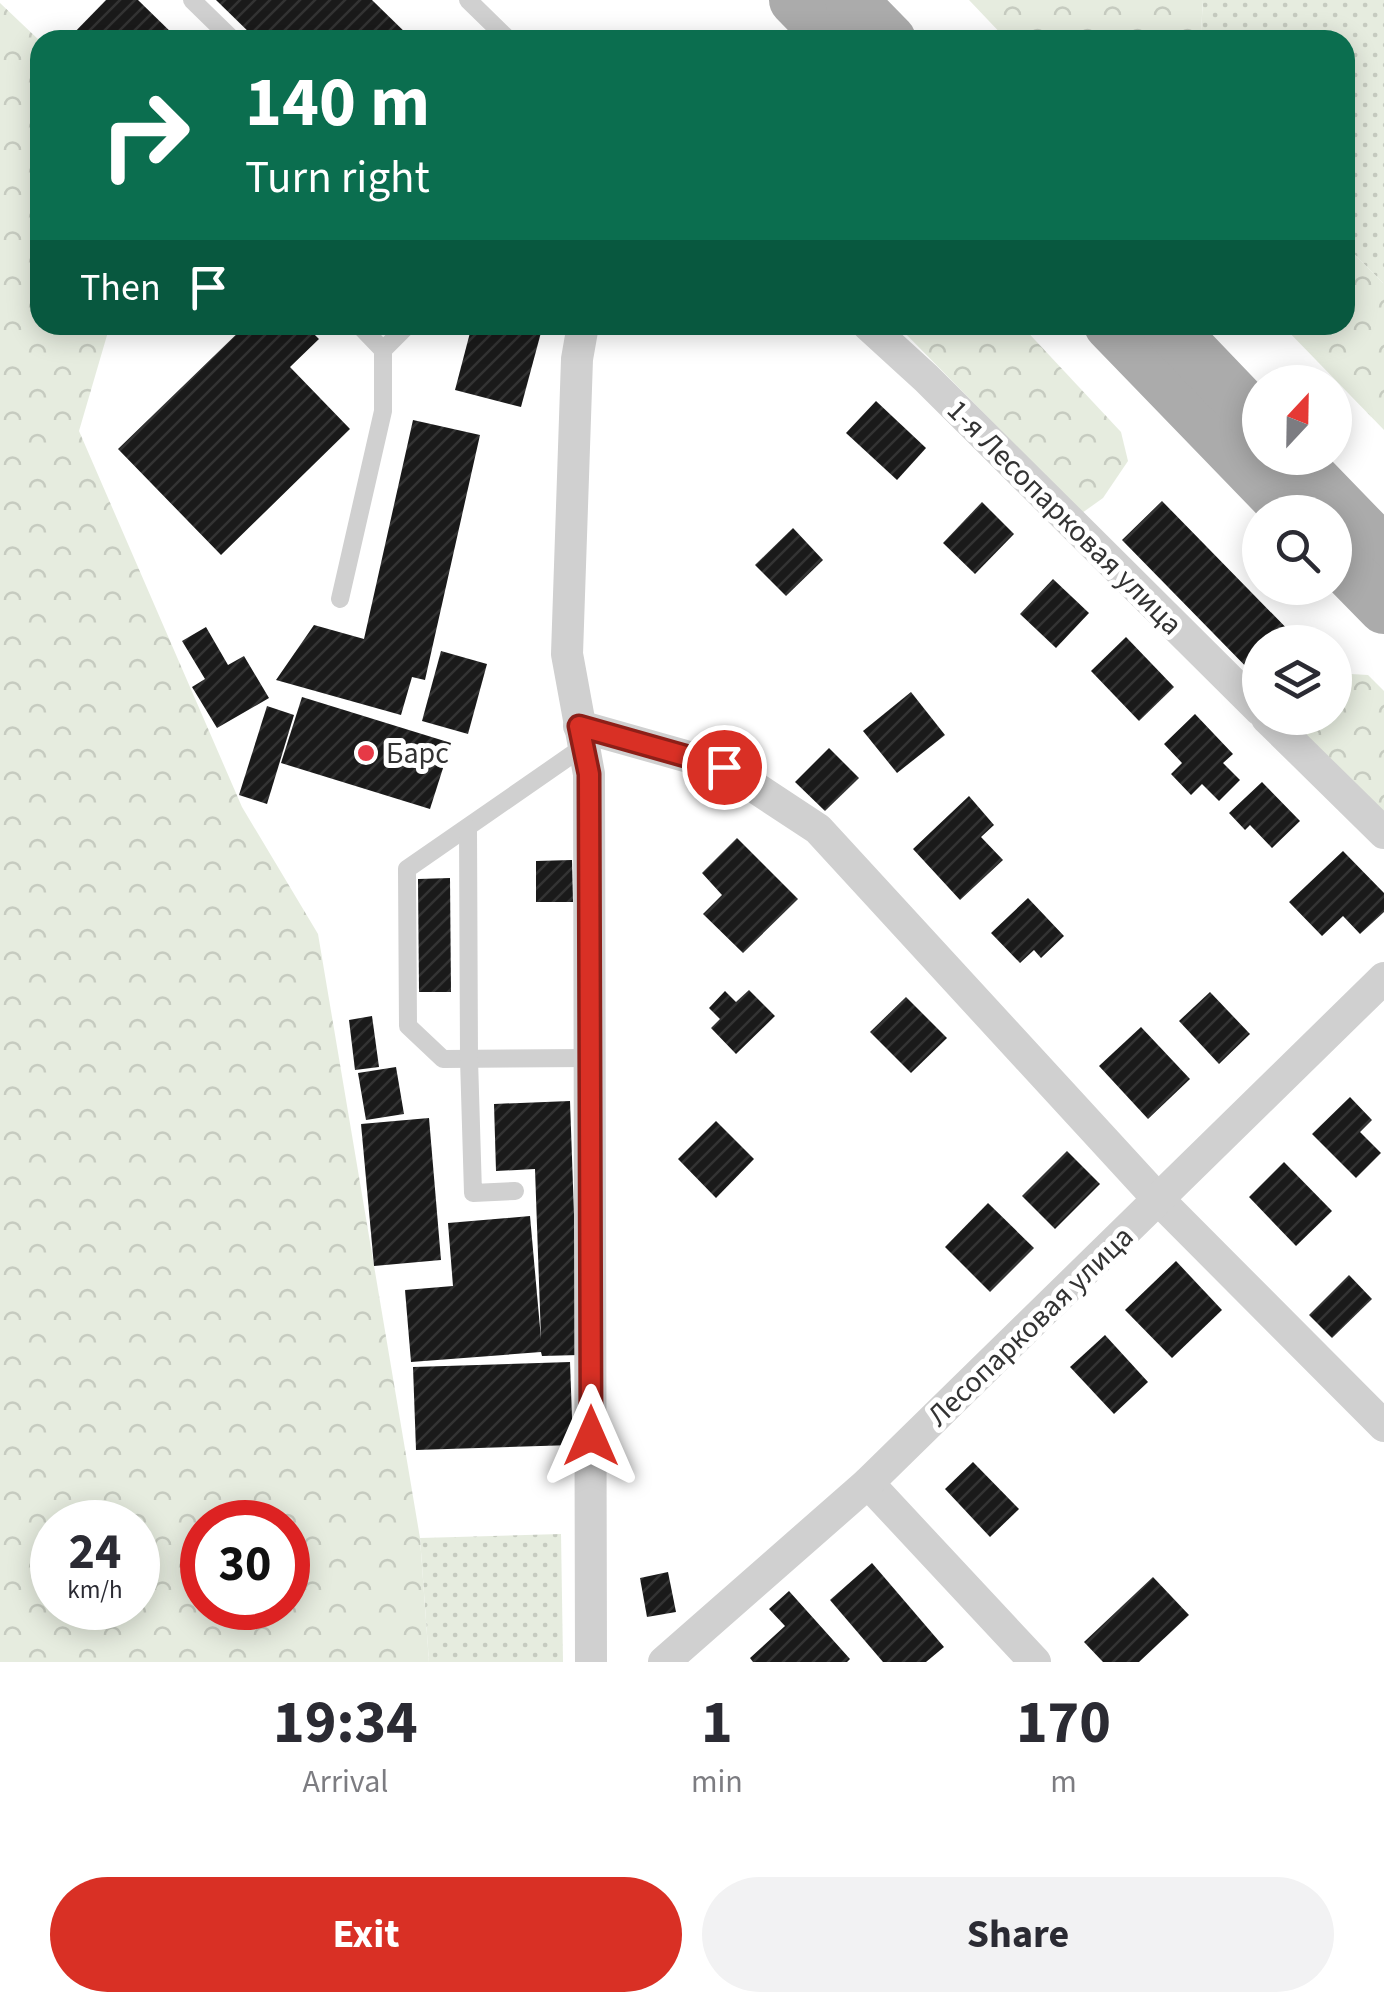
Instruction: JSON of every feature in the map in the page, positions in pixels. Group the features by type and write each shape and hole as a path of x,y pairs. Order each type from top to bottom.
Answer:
{"main road":[{"path":"817,16 860,30"},
{"path":"1120,335 1275,495"},
{"path":"1177,335 1242,403"},
{"path":"1310,475 1384,552"},
{"path":"1352,575 1384,608"}],"street":[{"path":"582,335 577,359 567,654 589,774 591,1662"},
{"name":"1-я Лесопарковая улица","path":"879,335 1242,692"},
{"path":"1284,735 1384,833"},
{"path":"581,736 724,767 818,828 1159,1200 1384,1426"},
{"name":"Лесопарковая улица","path":"664,1662 868,1482 1384,978"},
{"path":"868,1482 1035,1662"}],"lane":[{"path":"192,0 223,30"},
{"path":"468,0 499,30"},
{"path":"368,335 383,350"},
{"path":"340,599 382,411 383,350 398,335"},
{"path":"581,736 468,828 407,870 408,1026 443,1059 590,1058"},
{"path":"468,828 473,1193 515,1192"}],"green space":[{"path":"969,0 1203,0 1201,30 998,30"},
{"path":"1203,0 1384,0 1384,284 1355,255 1355,30 1201,30"},
{"path":"0,3 30,32 30,335 107,335 79,431 242,807 318,934 420,1538 429,1662 0,1662"},
{"path":"1355,255 1384,284 1384,430 1352,397 1352,365 1321,365 1292,335 1355,335"},
{"path":"907,335 1030,335 1121,432 1128,461 1103,498 1082,513"},
{"path":"1352,674 1368,675 1384,691 1384,815 1305,735 1352,735"},
{"path":"561,1534 563,1662 429,1662 420,1538"}],"building":[{"path":"106,0 138,0 169,30 77,30"},
{"path":"216,0 372,0 403,30 247,30"},
{"path":"236,335 315,335 319,339 290,367 350,429 221,555 118,449"},
{"path":"469,335 540,335 521,407 455,390"},
{"path":"876,401 926,448 897,480 846,433"},
{"path":"413,420 480,435 425,680 412,677 401,715 276,680 314,625 364,639"},
{"path":"1162,501 1242,583 1242,605 1264,605 1283,625 1242,625 1242,663 1122,540"},
{"path":"982,502 1014,534 975,574 943,543"},
{"path":"793,528 823,560 786,596 755,565"},
{"path":"1053,579 1089,613 1056,648 1020,614"},
{"path":"206,627 228,665 244,656 269,698 217,728 192,687 205,679 182,641"},
{"path":"1126,637 1174,687 1139,721 1091,671"},
{"path":"441,651 487,664 468,734 422,721"},
{"path":"911,692 945,735 897,773 863,731"},
{"name":"Барс","path":"302,697 451,743 430,809 281,763"},
{"path":"267,706 294,715 267,804 239,795"},
{"path":"1195,714 1233,754 1223,763 1240,780 1219,801 1202,784 1191,795 1171,774 1182,763 1164,744"},
{"path":"829,748 859,778 825,811 795,782"},
{"path":"1262,782 1300,821 1272,848 1250,825 1245,830 1229,813"},
{"path":"969,796 994,825 981,837 1003,860 960,900 913,849"},
{"path":"737,838 798,899 743,953 703,914 722,895 702,873"},
{"path":"1343,851 1384,893 1384,912 1360,934 1343,916 1322,936 1289,902"},
{"path":"572,860 573,902 536,902 536,861"},
{"path":"450,878 451,992 419,992 418,879"},
{"path":"1028,898 1064,936 1041,958 1034,950 1020,963 991,933"},
{"path":"749,990 775,1016 736,1054 711,1028 720,1019 709,1008 725,991 736,1002"},
{"path":"1210,992 1250,1034 1219,1064 1179,1021"},
{"path":"906,997 947,1038 911,1073 870,1032"},
{"path":"372,1016 379,1067 355,1070 349,1020"},
{"path":"1141,1027 1190,1079 1148,1119 1099,1066"},
{"path":"396,1067 404,1114 366,1120 358,1073"},
{"path":"1350,1097 1372,1120 1360,1132 1381,1153 1356,1178 1312,1134"},
{"path":"570,1101 579,1355 542,1356 541,1352 411,1362 405,1290 453,1286 448,1223 530,1216 541,1339 535,1169 496,1171 494,1104"},
{"path":"429,1118 441,1260 374,1266 361,1124"},
{"path":"716,1121 754,1159 716,1198 678,1159"},
{"path":"1067,1151 1100,1184 1055,1229 1022,1196"},
{"path":"1284,1162 1332,1211 1296,1246 1249,1197"},
{"path":"988,1203 1034,1248 990,1292 945,1247"},
{"path":"1176,1261 1222,1310 1172,1358 1125,1310"},
{"path":"1349,1275 1372,1299 1332,1338 1309,1315"},
{"path":"1105,1335 1148,1382 1114,1414 1070,1367"},
{"path":"570,1362 573,1445 416,1450 413,1367"},
{"path":"973,1462 1019,1509 990,1537 945,1489"},
{"path":"872,1563 944,1647 926,1662 883,1662 830,1600"},
{"path":"668,1572 676,1612 647,1617 640,1578"},
{"path":"1153,1577 1189,1615 1139,1662 1103,1662 1084,1642"},
{"path":"789,1591 850,1659 847,1662 753,1662 750,1658 785,1626 769,1609"}],"place":[{"name":"Барс","path":"366,753"}],"route":[{"path":"591,1436 589,774 579,726 724,767"}]}
